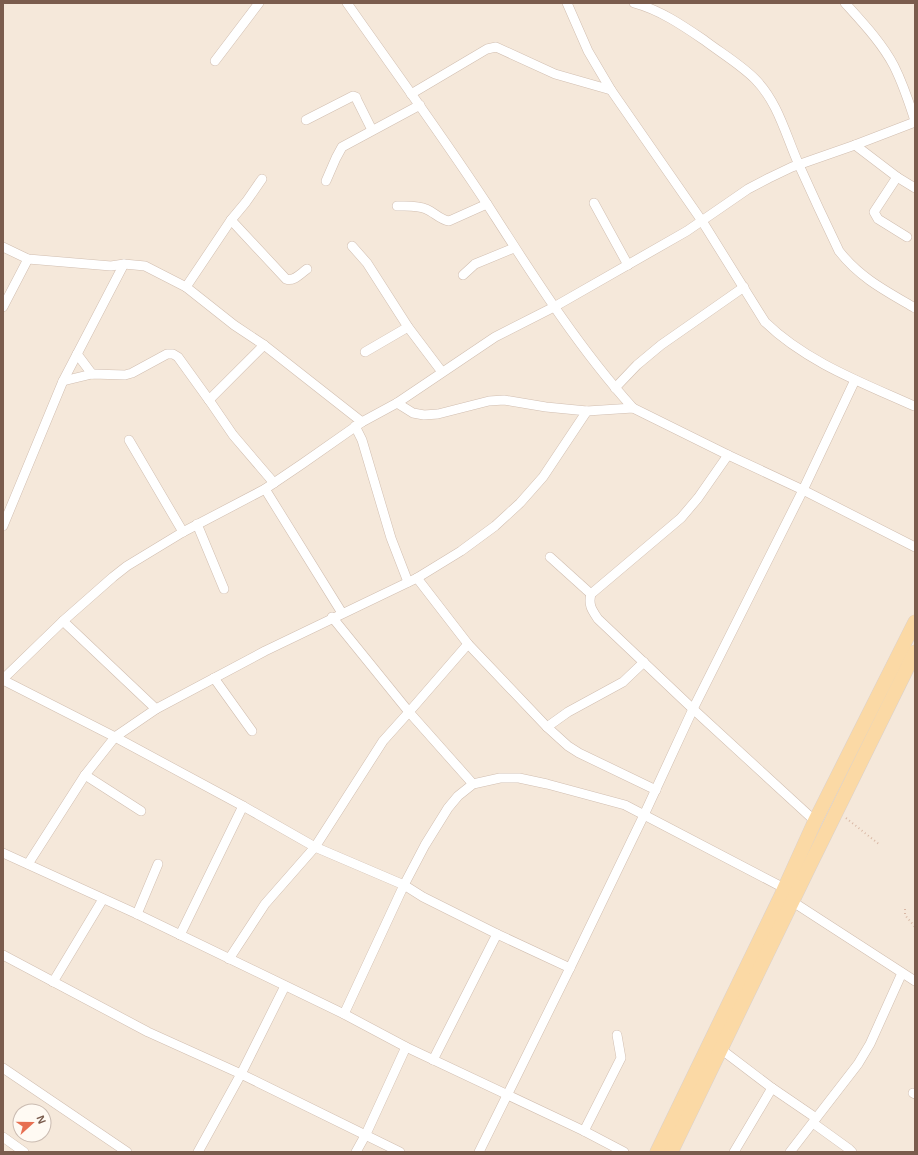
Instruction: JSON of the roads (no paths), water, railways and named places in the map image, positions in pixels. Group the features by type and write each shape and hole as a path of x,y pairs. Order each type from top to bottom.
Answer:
{"main road":[{"path":"657,1152 815,821 915,622"},
{"path":"672,1152 915,652"}],"street":[{"path":"215,61 259,3"},
{"path":"347,3 420,105 554,307 615,388 633,408 803,490 915,547"},
{"path":"567,3 588,51 611,90 702,221 765,322 773,330 811,356 855,380 914,406"},
{"path":"634,3 645,6 672,19 743,68 756,79 768,95 780,116 799,164 839,251 864,277 915,308"},
{"path":"570,968 423,897 404,885 315,847 243,806 115,737 3,680 63,621 113,577 183,532 265,489 358,424 397,403 495,337 554,307 687,231 748,189 769,178 799,164 855,145 915,121 908,98 893,65 865,26 845,3"},
{"path":"412,94 488,49 496,47 555,74 611,90"},
{"path":"306,120 353,96 356,97 372,130"},
{"path":"326,181 342,148 372,130 420,105"},
{"path":"855,145 897,178 915,188"},
{"path":"897,178 874,212 878,219 907,237"},
{"path":"186,287 262,179"},
{"path":"594,203 628,265"},
{"path":"397,206 420,207 449,221 487,204"},
{"path":"232,220 286,279 293,280 307,269"},
{"path":"352,246 367,263 408,327 442,372"},
{"path":"3,247 28,259 111,266 124,264 145,266 186,287 234,325 264,345 358,424 391,538 408,582"},
{"path":"463,274 475,264 514,248"},
{"path":"3,307 28,259"},
{"path":"3,526 63,381 124,264"},
{"path":"615,388 637,365 661,345 744,287"},
{"path":"365,352 408,327"},
{"path":"209,400 264,345"},
{"path":"77,354 92,374"},
{"path":"63,381 92,374 125,375 132,373 167,354 173,354 178,357 233,435 274,483"},
{"path":"479,1152 570,968 693,710 803,490 855,380"},
{"path":"397,403 413,413 424,415 438,414 489,401 504,400 546,407 587,411 633,408"},
{"path":"28,864 86,775 115,737 156,709 265,650 417,578 461,551 494,526 520,503 543,477 587,411"},
{"path":"129,440 183,532"},
{"path":"728,455 698,498 681,518 591,594 589,602 598,619 693,710 815,821"},
{"path":"265,489 342,613"},
{"path":"197,524 224,589"},
{"path":"550,557 591,594"},
{"path":"417,578 468,644 568,746 579,753 656,790"},
{"path":"332,618 409,712 473,784"},
{"path":"63,621 156,709"},
{"path":"229,959 266,904 315,847 383,741 468,644"},
{"path":"547,726 568,712 623,682 644,662"},
{"path":"214,678 252,731"},
{"path":"86,775 141,811"},
{"path":"344,1014 404,885 425,845 448,808 458,796 473,784 500,778 519,778 625,805 784,888"},
{"path":"180,935 243,806"},
{"path":"3,852 137,914 344,1014 406,1047 584,1131 624,1152"},
{"path":"137,914 158,864"},
{"path":"53,982 103,898"},
{"path":"793,902 915,981"},
{"path":"433,1060 497,934"},
{"path":"3,955 148,1032 241,1074 400,1152"},
{"path":"790,1152 858,1064 870,1044 902,973"},
{"path":"198,1152 241,1074 285,986"},
{"path":"584,1131 621,1058 617,1035"},
{"path":"356,1152 366,1134 406,1047"},
{"path":"722,1050 852,1152"},
{"path":"3,1068 127,1152"},
{"path":"734,1152 772,1088"},
{"path":"3,1137 24,1152"}]}
